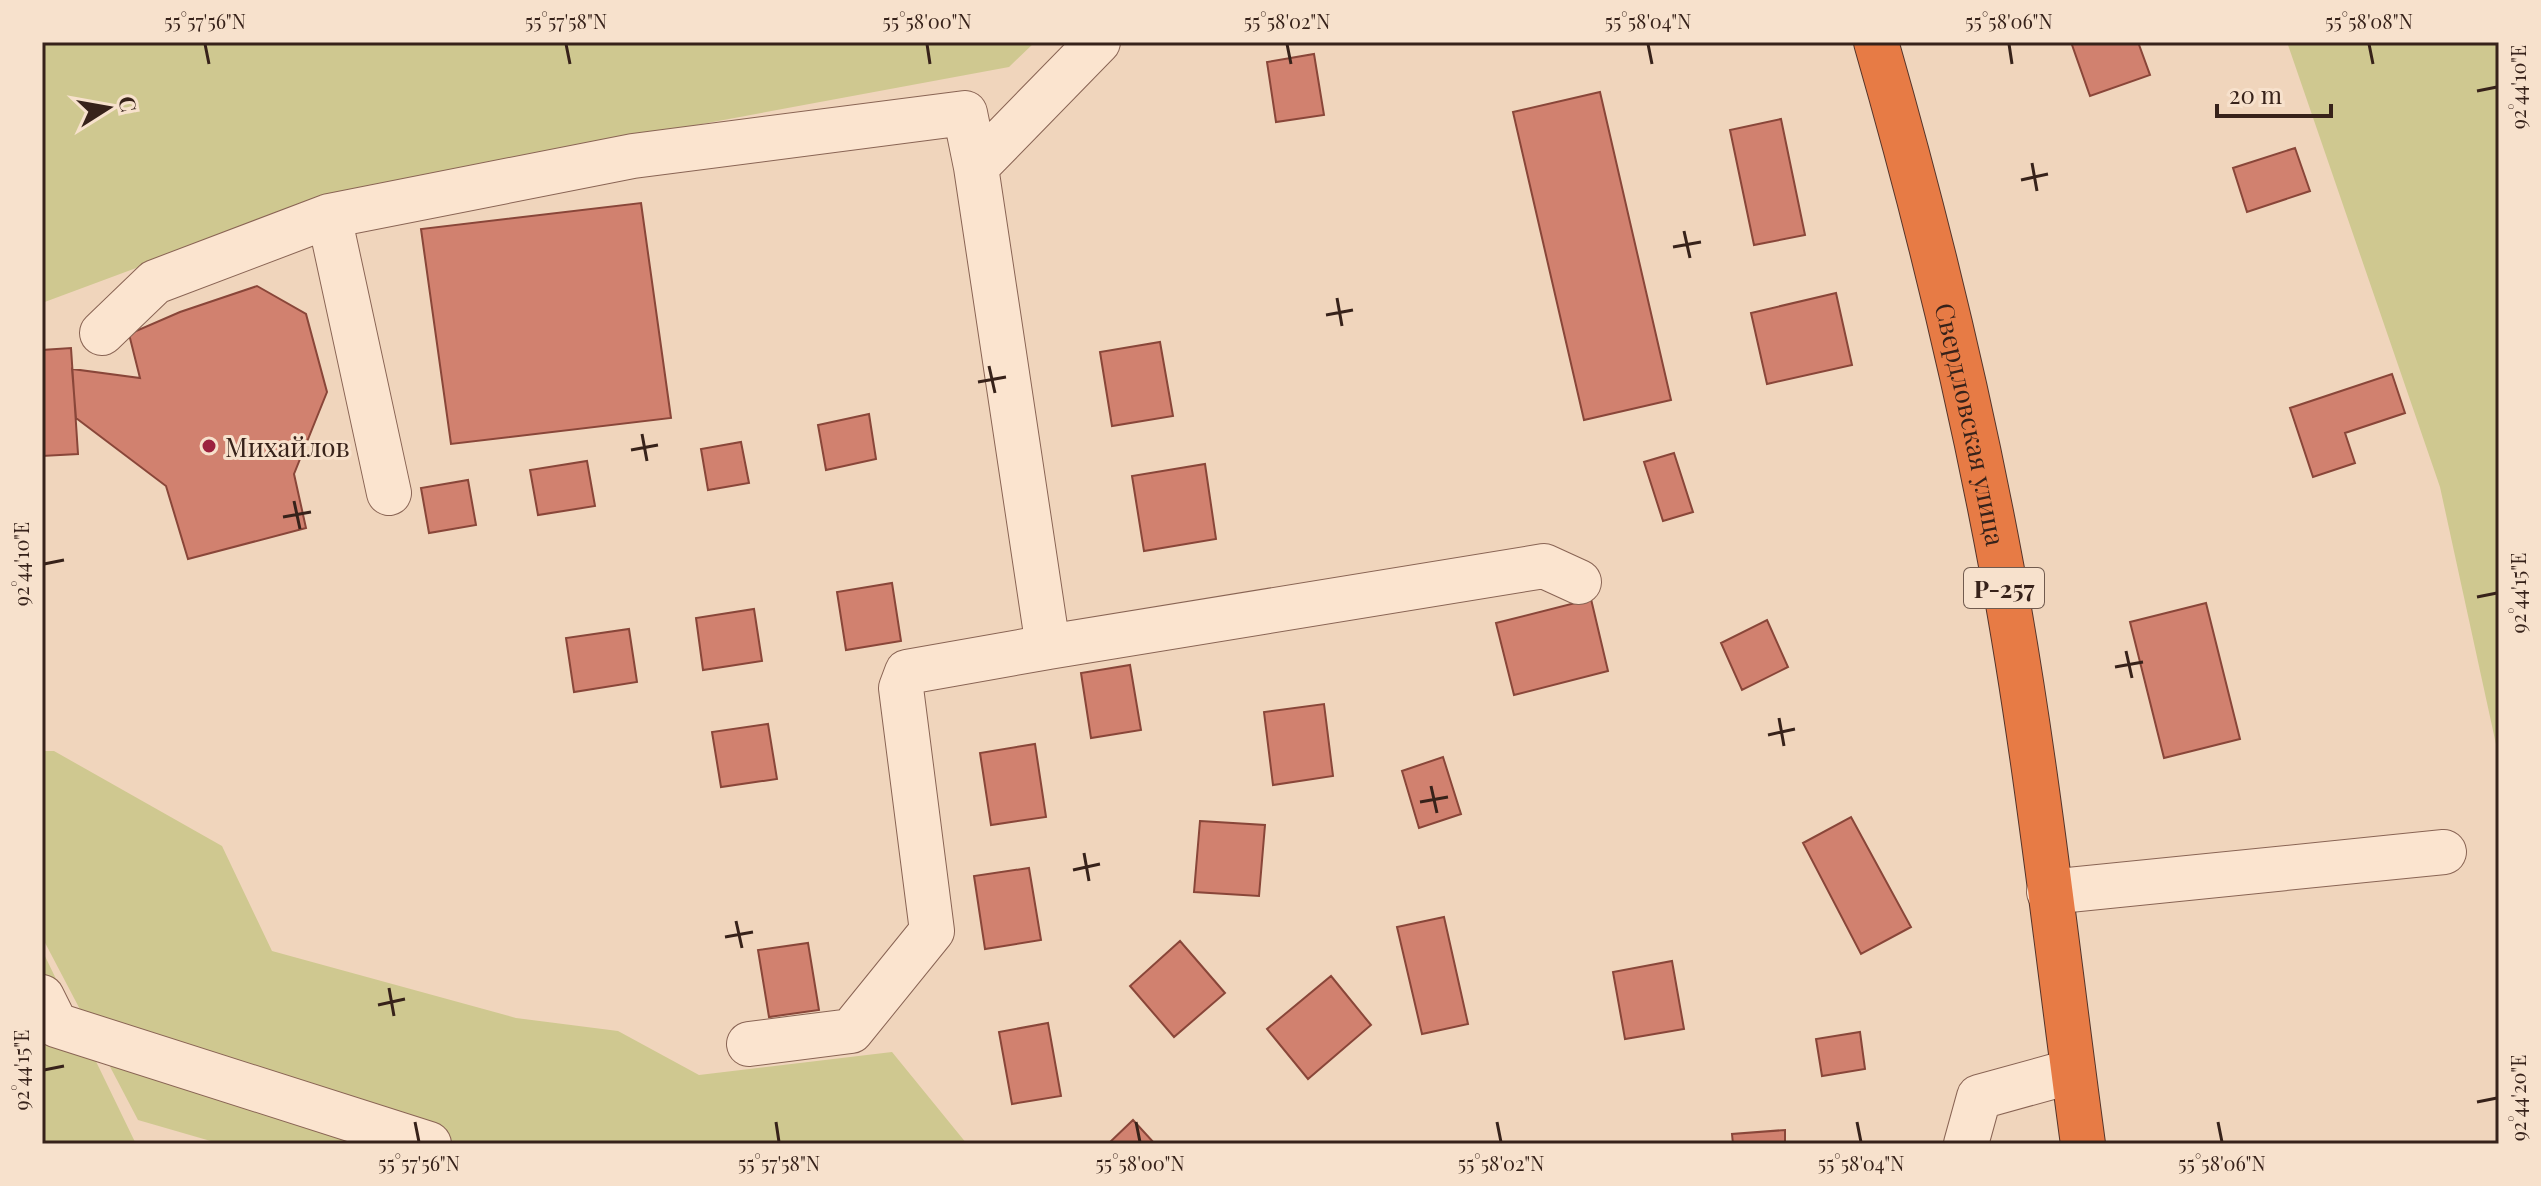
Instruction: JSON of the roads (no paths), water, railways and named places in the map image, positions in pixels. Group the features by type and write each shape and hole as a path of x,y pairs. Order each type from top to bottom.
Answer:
{"highway":[{"name":"Свердловская улица","path":"1876,42 1940,281 2002,571 2083,1144"}],"street":[{"path":"976,167 1098,42"},
{"path":"102,333 155,282 329,216 633,156 965,113 976,167 1048,647"},
{"path":"329,216 389,493"},
{"path":"749,1044 851,1031 932,931 901,688 907,672 1544,566 1579,582"},
{"path":"2049,892 2444,852"},
{"path":"42,997 56,1025 429,1144"},
{"path":"1966,1144 1979,1097 2073,1071"}],"place":[{"name":"Михайлов","path":"209,446"}]}
